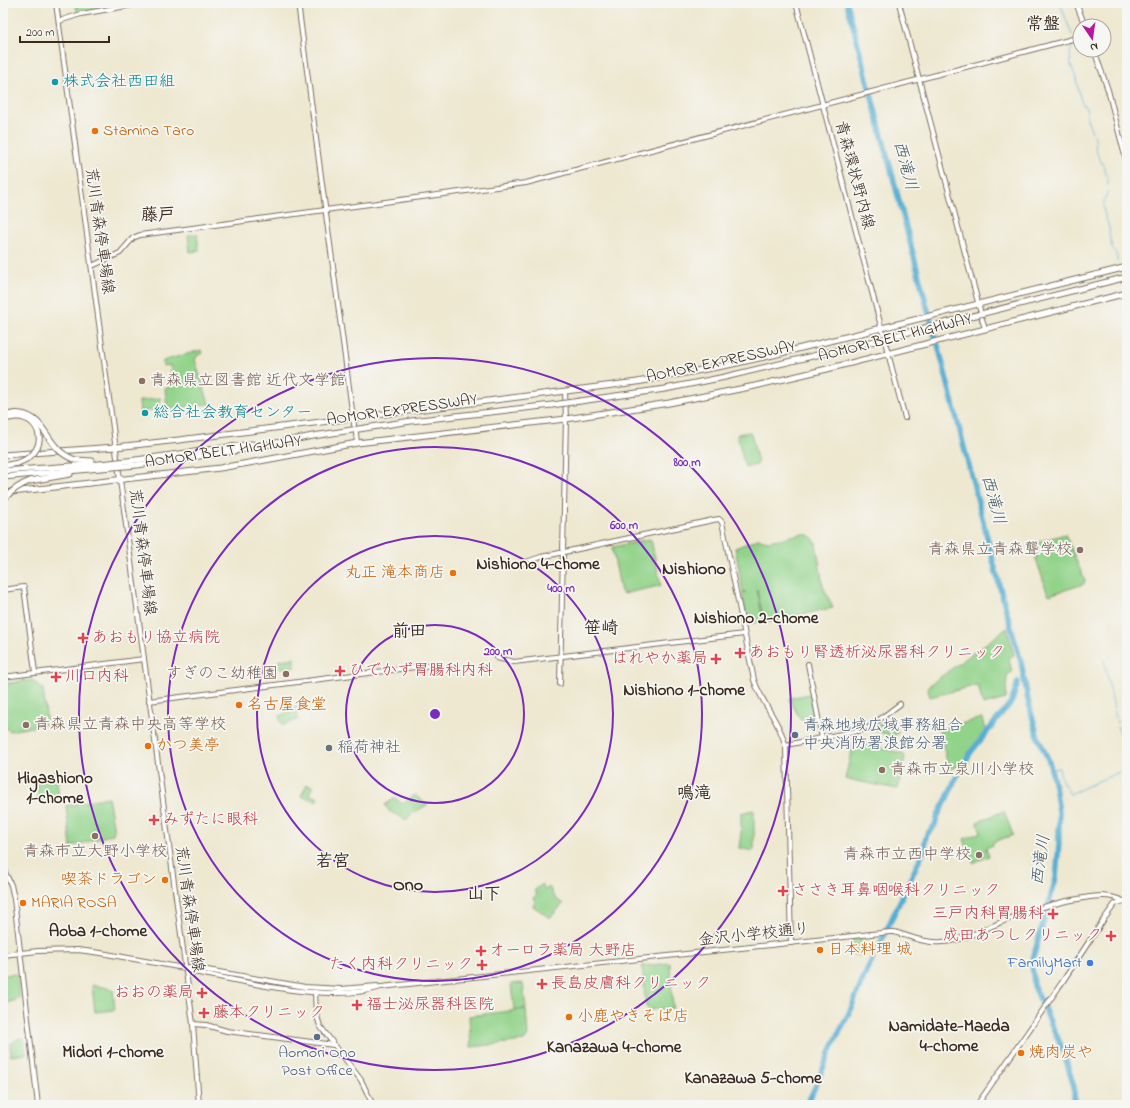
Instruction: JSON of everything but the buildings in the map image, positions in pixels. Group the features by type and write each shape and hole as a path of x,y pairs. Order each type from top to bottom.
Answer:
{"highway":[{"name":"AOMORI BELT HIGHWAY","path":"3,455 116,447 353,419 645,381 728,365 1127,267"},
{"name":"AOMORI EXPRESSWAY","path":"3,477 135,463 418,420 552,405 666,389 725,377 875,341 1127,277"},
{"name":"AOMORI BELT HIGHWAY","path":"3,493 260,462 357,443 566,419 636,409 721,393 1127,293"},
{"path":"3,417 18,413 31,417 40,424 57,449 65,456 100,466"},
{"path":"3,420 21,417 32,422 38,431 39,443 30,458 18,464 3,466"},
{"name":"AOMORI EXPRESSWAY","path":"3,471 100,466 121,461 135,463"},
{"path":"3,500 16,488 30,481 100,466"}],"street":[{"name":"荒川青森停車場線","path":"56,3 193,1024 200,1105"},
{"path":"59,21 77,15 144,3"},
{"path":"298,3 354,425"},
{"name":"青森環状野内線","path":"796,3 905,418"},
{"path":"899,3 980,310"},
{"path":"1076,3 1082,18"},
{"path":"92,266 120,252 133,238 140,235 526,183 1072,39"},
{"path":"1097,58 1108,90 1127,164"},
{"path":"982,318 985,328"},
{"path":"560,684 566,419 565,392"},
{"path":"356,433 357,443"},
{"path":"514,566 542,557 712,520 720,520 723,523 744,634 756,686 779,726 786,745 791,943"},
{"path":"3,590 24,587 35,672"},
{"path":"497,658 508,662 514,662 744,634"},
{"path":"3,676 144,659"},
{"path":"808,664 822,738"},
{"path":"149,701 431,665"},
{"path":"786,745 867,729 900,704"},
{"path":"3,868 12,891 38,1105"},
{"name":"金沢小学校通り","path":"185,968 189,971 297,990 315,992 348,992 371,990 380,987 890,932 931,942 942,942 980,931 1051,904 1092,896 1111,896 1125,900"},
{"path":"976,1105 1042,1012 1107,914 1115,904 1125,900"},
{"path":"3,955 54,950 82,951 185,968"},
{"name":"金沢小学校通り","path":"185,968 190,967 309,988 341,989 376,986 380,987"},
{"path":"315,992 318,1022 360,1080 373,1105"},
{"path":"193,1024 227,1031 334,1045"}],"green space":[{"path":"75,3 100,3 102,9 78,14"},
{"path":"197,234 199,251 190,252 188,235"},
{"path":"201,350 202,353 197,356 195,360 209,404 167,409 165,388 172,387 170,365 163,366 163,361"},
{"path":"160,398 161,409 140,412 139,401"},
{"path":"750,432 758,463 757,465 745,467 737,436 738,434"},
{"path":"802,534 810,536 816,543 823,586 833,608 764,622 757,589 763,621 748,624 742,593 746,592 743,592 735,548 758,539 769,541"},
{"path":"1065,534 1085,581 1084,584 1049,595 1031,544"},
{"path":"649,539 651,540 661,585 623,594 621,592 612,548"},
{"path":"1007,628 1014,655 1009,658 1012,672 1007,675 1006,699 983,705 978,685 930,697 927,687"},
{"path":"294,658 295,667 280,669 279,660"},
{"path":"32,680 43,689 47,724 10,731 3,727 3,684"},
{"path":"809,694 815,717 814,719 803,721 789,699"},
{"path":"298,706 297,720 283,725 279,717"},
{"path":"982,718 985,731 960,766 949,769 939,730"},
{"path":"884,722 890,729 895,726 898,733 891,737 874,729"},
{"path":"857,741 903,754 905,757 898,789 845,779 853,743"},
{"path":"56,771 59,798 39,801 36,779"},
{"path":"307,784 313,786 309,794 318,798 316,801 301,796"},
{"path":"415,795 427,805 413,813 406,820 389,811 385,805 395,798 403,804"},
{"path":"108,797 114,830 113,834 71,847 66,806"},
{"path":"753,810 753,851 739,848 741,813"},
{"path":"1004,811 1013,835 993,842 993,845 986,848 989,856 973,863 964,839 981,832 977,822"},
{"path":"542,884 545,890 549,887 555,898 563,904 551,917 533,906 535,902 533,898 537,895 534,891"},
{"path":"862,938 861,956 851,954 851,939"},
{"path":"670,963 673,1008 649,1010 646,1007 642,966"},
{"path":"17,974 20,999 3,1006 3,975"},
{"path":"523,983 526,1008 514,1010 511,984"},
{"path":"93,985 113,989 115,1010 95,1012"},
{"path":"526,1009 528,1036 524,1041 471,1047 469,1016"},
{"path":"24,1038 26,1054 11,1056 10,1044 18,1039"}],"waterway":[{"name":"西滝川","path":"847,3 935,337"},
{"path":"1060,3 1072,35"},
{"path":"1072,46 1070,52 1071,65 1076,78 1081,101 1087,110 1087,119 1092,132"},
{"path":"1094,135 1096,140 1096,151 1106,171 1108,185"},
{"path":"1108,191 1103,206 1109,228 1110,242 1116,254 1117,261"},
{"name":"西滝川","path":"938,345 1000,588 1021,662 1028,700 1038,738 1049,761 1055,786 1059,812 1059,843 1056,878 1032,962 1034,986 1063,1050 1074,1087 1074,1105"},
{"path":"1104,660 1117,723"},
{"name":"西滝川","path":"886,931 925,848 927,834 935,825 938,815 956,778 971,752 1012,701 1018,682"},
{"path":"1051,770 1059,768 1062,781 1070,794 1124,769 1121,738 1118,727"},
{"name":"西滝川","path":"807,1105 867,970 884,936"}],"place":[{"name":"株式会社西田組","path":"55,82"},
{"name":"Stamina Taro","path":"95,131"},
{"name":"青森県立図書館 近代文学館","path":"142,381"},
{"name":"総合社会教育センター","path":"145,413"},
{"name":"青森県立青森聾学校","path":"1080,550"},
{"name":"丸正 滝本商店","path":"453,573"},
{"name":"あおもり協立病院","path":"83,638"},
{"name":"あおもり腎透析泌尿器科クリニック","path":"740,653"},
{"name":"はれやか薬局","path":"716,659"},
{"name":"ひでかず胃腸科内科","path":"340,671"},
{"name":"すぎのこ幼稚園","path":"286,674"},
{"name":"川口内科","path":"56,677"},
{"name":"名古屋食堂","path":"239,705"},
{"name":"青森県立青森中央高等学校","path":"26,725"},
{"name":"青森地域広域事務組合 中央消防署浪館分署","path":"795,735"},
{"name":"かつ美亭","path":"148,746"},
{"name":"稲荷神社","path":"329,748"},
{"name":"青森市立泉川小学校","path":"882,770"},
{"name":"みずたに眼科","path":"154,820"},
{"name":"青森市立大野小学校","path":"95,836"},
{"name":"青森市立西中学校","path":"979,855"},
{"name":"喫茶ドラゴン","path":"165,880"},
{"name":"ささき耳鼻咽喉科クリニック","path":"783,891"},
{"name":"MARIA ROSA","path":"23,903"},
{"name":"三戸内科胃腸科","path":"1053,914"},
{"name":"成田あつしクリニック","path":"1111,936"},
{"name":"日本料理 城","path":"820,950"},
{"name":"オーロラ薬局 大野店","path":"481,951"},
{"name":"FamilyMart","path":"1090,963"},
{"name":"たく内科クリニック","path":"482,965"},
{"name":"長島皮膚科クリニック","path":"542,984"},
{"name":"おおの薬局","path":"202,993"},
{"name":"福士泌尿器科医院","path":"357,1005"},
{"name":"藤本クリニック","path":"204,1013"},
{"name":"小鹿やきそば店","path":"569,1017"},
{"name":"Aomori Ono Post Office","path":"317,1037"},
{"name":"焼肉炭や","path":"1021,1053"}],"district":[{"name":"常盤","path":"1043,24"},
{"name":"藤戸","path":"158,215"},
{"name":"Nishiono 4-chome","path":"538,564"},
{"name":"Nishiono","path":"694,570"},
{"name":"Nishiono 2-chome","path":"756,618"},
{"name":"笹崎","path":"601,628"},
{"name":"前田","path":"409,631"},
{"name":"Nishiono 1-chome","path":"684,690"},
{"name":"Higashiono 1-chome","path":"55,788"},
{"name":"鳴滝","path":"694,793"},
{"name":"若宮","path":"333,861"},
{"name":"Ono","path":"408,886"},
{"name":"山下","path":"484,894"},
{"name":"Aoba 1-chome","path":"98,931"},
{"name":"Namidate-Maeda 4-chome","path":"949,1036"},
{"name":"Kanazawa 4-chome","path":"614,1047"},
{"name":"Midori 1-chome","path":"113,1052"},
{"name":"Kanazawa 5-chome","path":"753,1078"}]}
